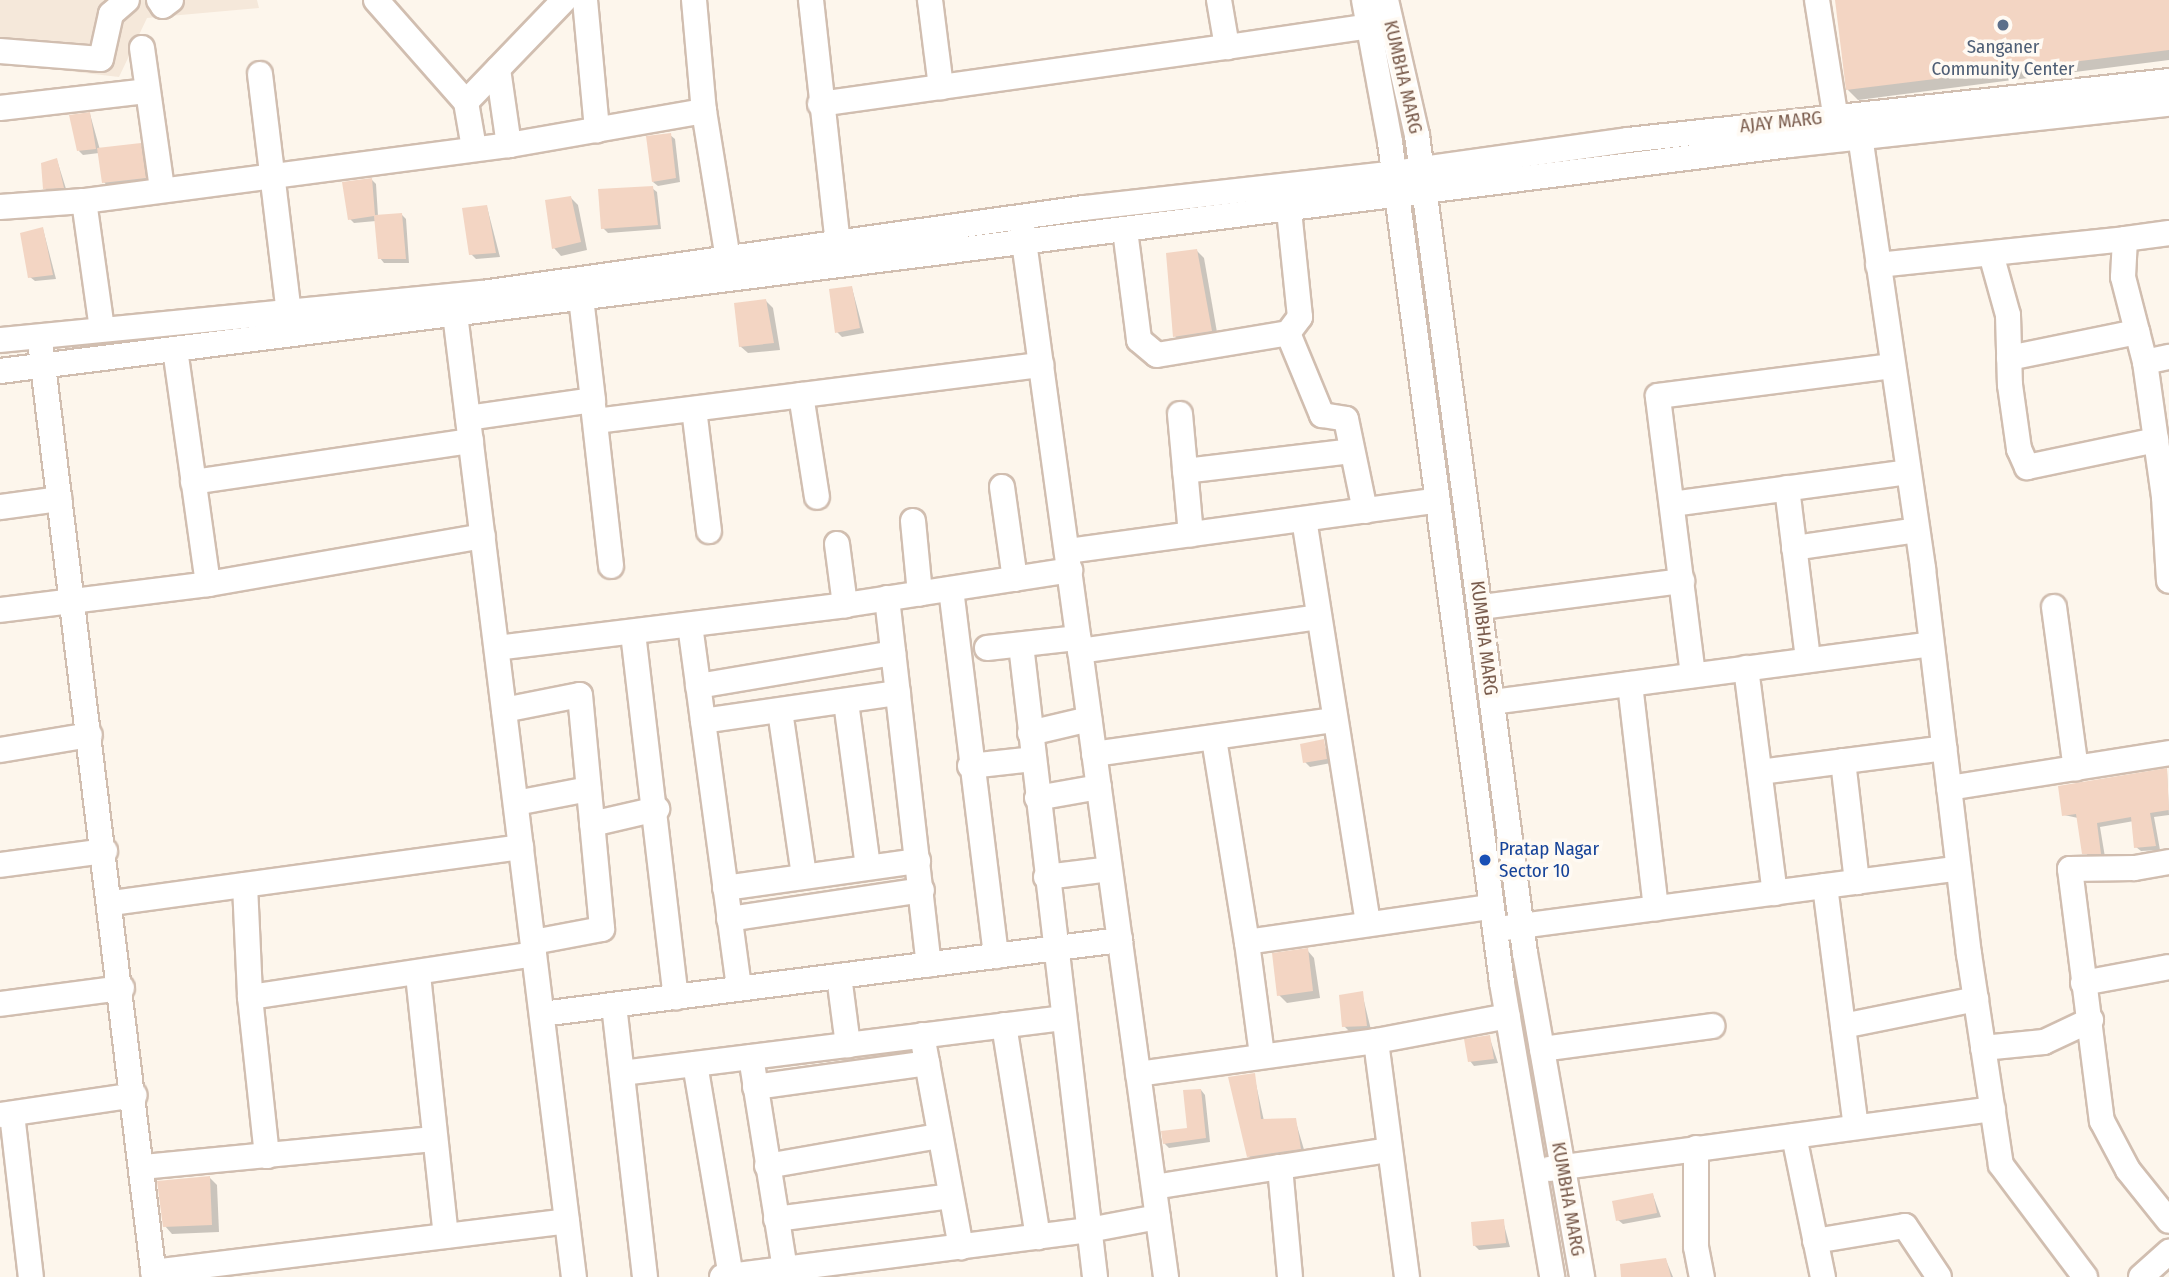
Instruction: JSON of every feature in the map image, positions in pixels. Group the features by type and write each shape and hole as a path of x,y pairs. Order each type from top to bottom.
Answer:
{"street":[{"path":"0,51 101,59 111,14 127,0"},
{"path":"159,0 163,6 171,0"},
{"path":"376,0 466,102 474,148"},
{"path":"694,0 704,111 729,269"},
{"path":"811,0 820,104 838,243"},
{"path":"930,0 941,87"},
{"path":"1219,0 1227,47"},
{"name":"KUMBHA MARG","path":"1364,0 1371,26 1395,185 1493,919 1552,1277"},
{"name":"KUMBHA MARG","path":"1386,0 1422,181 1481,607 1521,926 1581,1277"},
{"path":"1817,0 1878,265 1917,530 1976,999 1993,1109 2007,1176 2085,1277"},
{"path":"466,102 568,1"},
{"path":"568,1 597,130"},
{"path":"820,104 1371,26"},
{"path":"142,48 146,91 162,188"},
{"path":"498,69 509,145"},
{"path":"260,74 289,313"},
{"name":"AJAY MARG","path":"1395,185 1848,127 2169,81"},
{"path":"0,108 146,91"},
{"name":"AJAY MARG","path":"1848,127 2169,104"},
{"path":"0,207 84,201 162,188 509,145 704,111"},
{"path":"0,340 1024,243 1289,209 1395,185"},
{"path":"0,371 581,298 729,269 838,243 1020,217 1395,185"},
{"path":"84,201 102,329"},
{"path":"1125,230 1139,340 1157,355 1288,332 1300,317 1289,209"},
{"path":"1020,217 1166,1277"},
{"path":"1878,265 2169,233"},
{"path":"2125,239 2123,277 2145,362 2167,509 2169,581"},
{"path":"1991,254 2008,315 2009,358 2018,449 2027,467 2156,440"},
{"path":"581,298 611,565"},
{"path":"455,314 574,1277"},
{"path":"1288,332 1322,415 1346,419 1364,511"},
{"path":"2009,358 2137,332"},
{"path":"40,335 112,903 154,1274 567,1221"},
{"path":"175,349 208,584"},
{"path":"2145,362 2169,358"},
{"path":"193,481 470,429 594,411 694,409 1041,365"},
{"path":"1693,675 1658,396 1892,366"},
{"path":"801,395 817,497"},
{"path":"694,409 709,531"},
{"path":"1180,414 1191,534"},
{"path":"1185,471 1352,452"},
{"path":"1672,503 1908,472"},
{"path":"1003,487 1015,579"},
{"path":"1787,488 1808,660"},
{"path":"0,507 59,499"},
{"path":"496,648 634,633 920,594 1015,579 1069,561 1191,534 1438,500"},
{"path":"1304,519 1368,923"},
{"path":"914,521 920,594"},
{"path":"1794,548 1917,530"},
{"path":"0,610 208,584 483,536"},
{"path":"837,544 845,605"},
{"path":"1481,607 1682,581"},
{"path":"951,589 970,766 996,956"},
{"path":"887,598 929,965"},
{"path":"2054,607 2076,769"},
{"path":"987,649 1021,645 1079,645 1319,617"},
{"path":"690,625 739,989"},
{"path":"634,633 657,809 676,997"},
{"path":"1492,702 1931,644"},
{"path":"1021,645 1054,949 1095,1277"},
{"path":"698,686 893,653"},
{"path":"1746,668 1775,892"},
{"path":"1630,684 1656,908"},
{"path":"703,721 898,693"},
{"path":"250,997 418,975 602,929 580,695 504,710"},
{"path":"846,702 868,867"},
{"path":"780,711 804,876"},
{"path":"1030,733 1089,719"},
{"path":"1094,754 1334,720"},
{"path":"0,750 90,735"},
{"path":"1214,739 1247,942 1262,1055"},
{"path":"1759,772 1944,748"},
{"path":"1949,788 2169,753"},
{"path":"970,766 1033,759"},
{"path":"1843,761 1857,882"},
{"path":"1037,798 1099,787"},
{"path":"516,803 589,789"},
{"path":"592,824 657,809"},
{"path":"112,903 521,847"},
{"path":"0,865 105,851"},
{"path":"725,888 918,861"},
{"path":"2169,862 2134,868 2070,869 2102,1121 2129,1170 2169,1221"},
{"path":"1247,942 1368,923 1493,919 1521,926 1958,868"},
{"path":"1046,877 1110,869"},
{"path":"245,885 250,997 267,1156"},
{"path":"1825,886 1856,1127"},
{"path":"729,919 922,890"},
{"path":"542,1014 1120,940"},
{"path":"2084,983 2169,967"},
{"path":"418,975 446,1236"},
{"path":"839,976 848,1045"},
{"path":"0,1004 122,988"},
{"path":"1843,1026 1976,999"},
{"path":"614,1005 645,1277"},
{"path":"1138,1074 1377,1041 1508,1016"},
{"path":"622,1073 1063,1018"},
{"path":"1983,1048 2044,1041 2091,1020"},
{"path":"1004,1025 1038,1237"},
{"path":"1542,1049 1712,1026"},
{"path":"922,1035 961,1247"},
{"path":"1377,1041 1407,1277"},
{"path":"751,1057 785,1269"},
{"path":"755,1087 927,1063"},
{"path":"695,1064 726,1276 785,1269 882,1267 961,1247 1089,1230 1158,1217"},
{"path":"31,1277 6,1114 135,1095"},
{"path":"1535,1172 1563,1166 1993,1109"},
{"path":"767,1166 939,1136"},
{"path":"1794,1136 1823,1277"},
{"path":"143,1167 435,1139"},
{"path":"1696,1148 1696,1247 1702,1277"},
{"path":"1154,1187 1389,1150"},
{"path":"1280,1167 1290,1277"},
{"path":"776,1219 950,1196"},
{"path":"1815,1241 1905,1226 1939,1277"},
{"path":"2141,1277 2169,1252"}],"shaded area":[{"path":"0,0 257,0 259,8 147,18 119,77 0,63"}],"building":[{"name":"Sanganer Community Center","path":"1835,0 2169,0 2169,50 1846,90"},
{"path":"90,112 96,149 77,151 69,115"},
{"path":"671,133 676,178 652,182 646,136"},
{"path":"141,143 146,178 102,183 97,148"},
{"path":"57,158 64,188 43,189 41,163"},
{"path":"372,178 375,215 402,213 406,259 378,259 374,216 348,220 342,182"},
{"path":"653,186 658,225 601,229 598,189"},
{"path":"571,196 581,242 552,249 545,200"},
{"path":"487,205 496,253 469,255 462,208"},
{"path":"43,227 53,275 28,278 20,233"},
{"path":"1197,249 1212,331 1173,337 1166,253"},
{"path":"852,286 860,328 835,333 829,289"},
{"path":"766,299 774,343 739,347 734,303"},
{"path":"1324,739 1327,759 1303,763 1300,744"},
{"path":"2167,768 2169,810 2150,813 2156,846 2134,848 2131,817 2097,823 2101,854 2082,854 2076,814 2062,816 2058,786"},
{"path":"1308,948 1313,991 1277,996 1272,953"},
{"path":"1363,991 1367,1026 1342,1027 1339,995"},
{"path":"1490,1035 1494,1059 1468,1062 1464,1039"},
{"path":"1255,1073 1261,1119 1296,1118 1301,1149 1247,1157 1228,1077"},
{"path":"1201,1089 1206,1138 1163,1144 1161,1131 1187,1128 1183,1090"},
{"path":"210,1176 212,1225 163,1227 157,1181"},
{"path":"1653,1193 1657,1213 1616,1221 1612,1201"},
{"path":"1504,1219 1506,1243 1473,1246 1471,1222"},
{"path":"1666,1258 1671,1277 1621,1277 1620,1264"}],"place":[{"name":"Sanganer Community Center","path":"2003,25"},
{"name":"Pratap Nagar Sector 10","path":"1485,860"}]}
